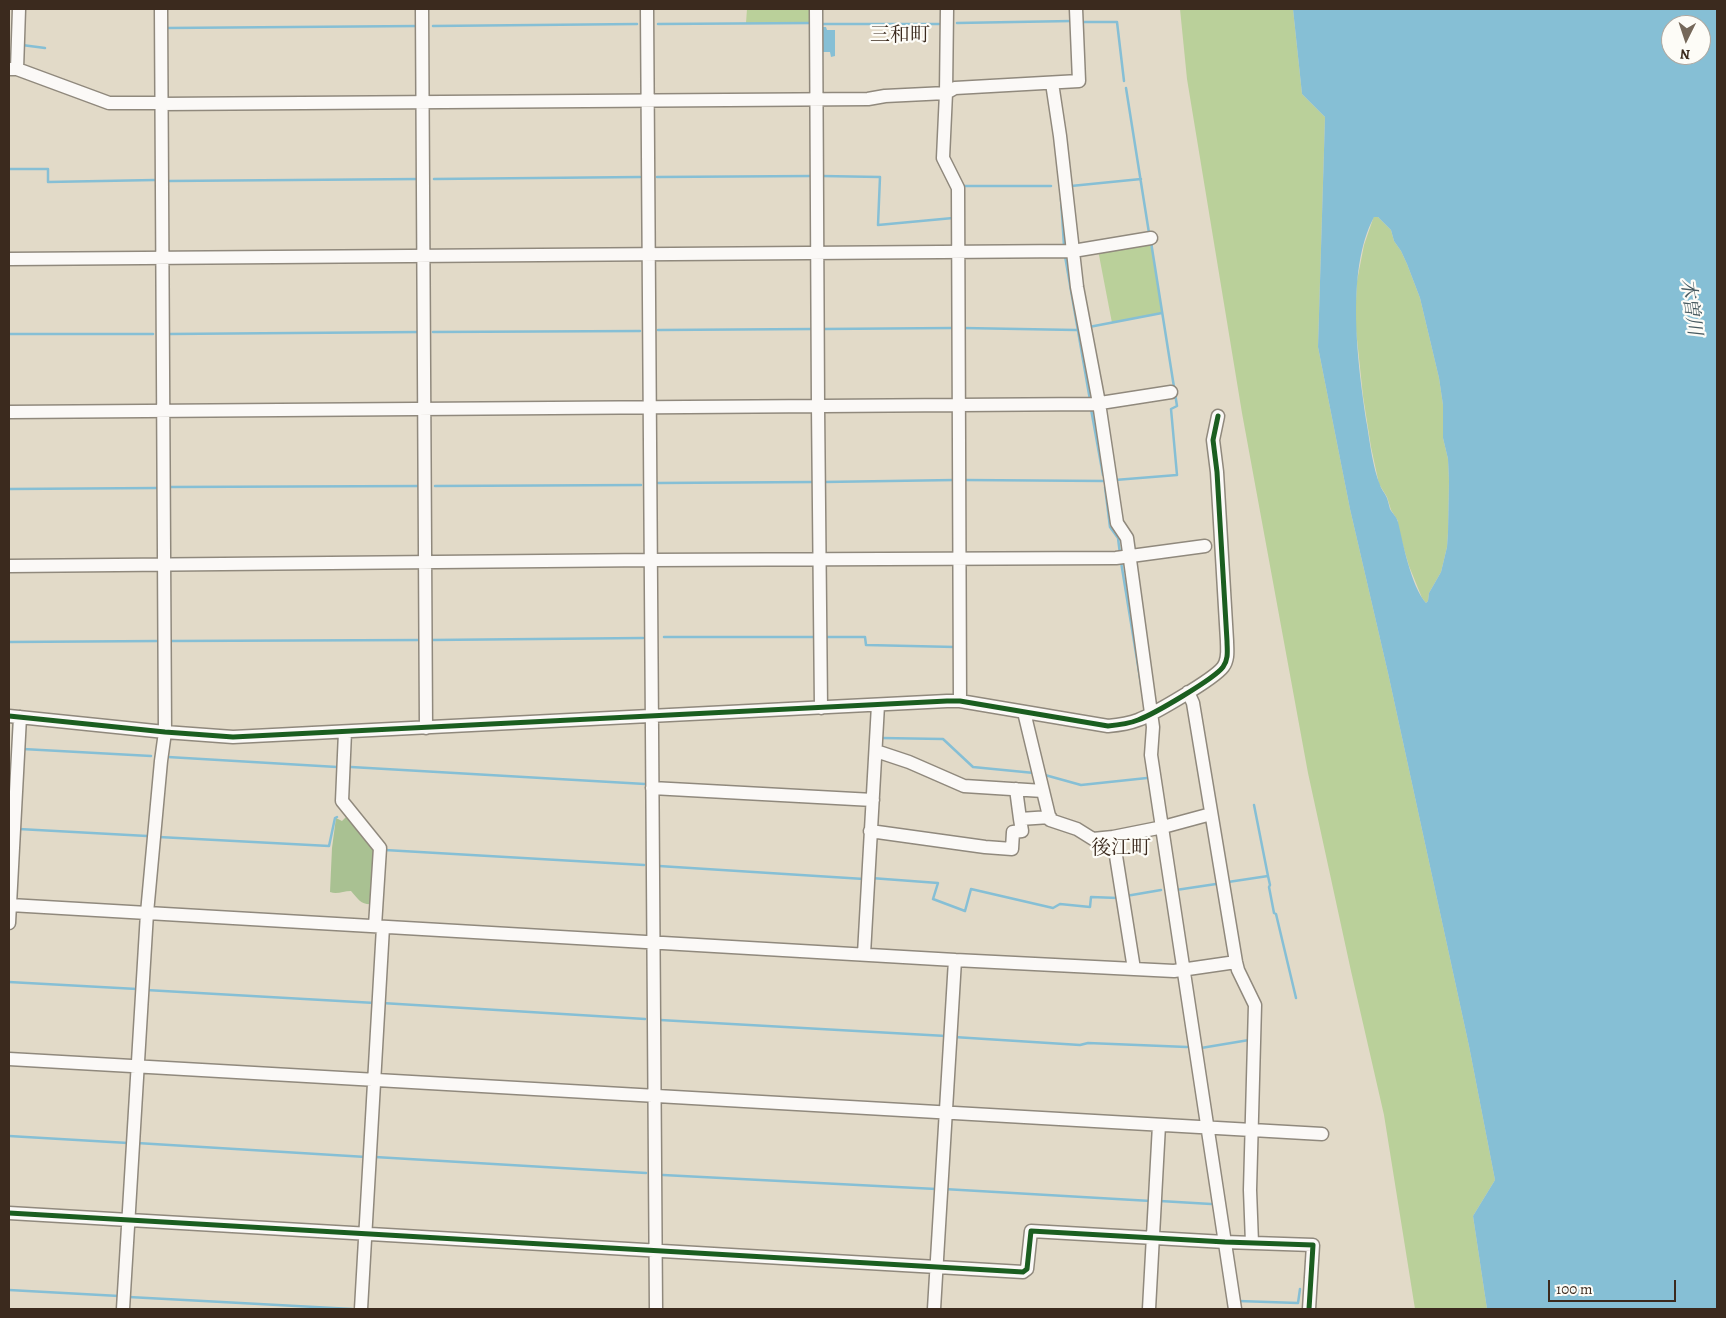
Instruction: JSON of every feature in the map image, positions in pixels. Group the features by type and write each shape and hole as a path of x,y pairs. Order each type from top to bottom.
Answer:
{"street":[{"path":"19,9 13,69 109,104 868,100 885,96 946,92 955,88 1079,81 1076,9"},
{"path":"123,1309 146,913 165,732 160,9"},
{"path":"422,9 424,256 428,409 426,728"},
{"path":"647,9 653,715 653,1095 656,1309"},
{"path":"816,9 821,708"},
{"path":"947,9 943,158 958,188 960,701"},
{"path":"1052,83 1077,287 1099,403 1117,523 1127,538 1125,557 1152,713 1151,755 1235,1309"},
{"path":"9,259 1073,252 1151,238"},
{"path":"9,412 1099,403 1171,392"},
{"path":"9,924 14,717 233,737 960,701 1108,726 1124,725 1140,720 1188,692 1222,669 1226,662 1217,472 1213,440 1218,416"},
{"path":"9,566 1125,557 1205,546"},
{"path":"1188,692 1193,703 1236,962 1255,1005 1250,1218 1252,1242"},
{"path":"864,954 878,705"},
{"path":"1024,712 1050,820 1077,829 1093,839 1162,827 1211,814"},
{"path":"341,817 345,732"},
{"path":"876,751 909,762 964,786 1043,791"},
{"path":"652,788 873,800"},
{"path":"870,830 985,847 1012,849 1013,832 1022,831 1016,789"},
{"path":"342,801 380,848 374,1080 361,1309"},
{"path":"1020,820 1050,817"},
{"path":"1113,837 1134,969"},
{"path":"10,906 1134,969 1185,970 1236,962"},
{"path":"934,1309 955,960"},
{"path":"9,1059 1322,1134"},
{"path":"1149,1309 1159,1124"},
{"path":"9,1213 1023,1272 1027,1269 1030,1231 1313,1245 1309,1309"}],"green space":[{"path":"747,9 812,9 812,23 746,23"},
{"path":"1180,9 1293,9 1302,94 1325,117 1318,347 1350,509 1388,673 1469,1046 1495,1180 1473,1216 1487,1309 1415,1309 1384,1115 1308,773 1242,413 1187,79"},
{"path":"1374,216 1378,217 1391,230 1394,241 1407,264 1420,298 1439,378 1443,405 1443,438 1448,459 1449,481 1447,547 1441,572 1429,593 1426,603 1422,598 1409,566 1398,528 1398,521 1379,484 1363,396 1355,320 1357,281 1364,245"},
{"path":"1151,242 1162,313 1112,323 1098,250"},
{"path":"346,817 377,850 373,904 363,903 351,891 330,892 332,848 336,818 342,821"}],"water":[{"name":"木曽川","path":"1293,9 1717,9 1717,1309 1487,1309 1473,1216 1495,1180 1469,1046 1388,673 1350,509 1318,347 1325,117 1302,94","holes":["1374,217 1378,217 1391,230 1394,241 1407,264 1420,298 1439,378 1443,405 1443,438 1448,459 1449,481 1447,547 1441,572 1429,593 1426,603 1416,586 1397,520 1390,509 1378,478 1372,456 1360,375 1356,319 1359,264 1365,239"]},
{"path":"822,27 826,27 827,30 835,30 835,56 831,57 830,52 822,52"}],"waterway":[{"path":"957,23 1072,21"},
{"path":"1081,22 1117,22 1124,81"},
{"path":"658,24 812,23"},
{"path":"433,26 637,24"},
{"path":"821,24 939,24"},
{"path":"167,28 418,26"},
{"path":"22,45 45,48"},
{"path":"1126,88 1149,233"},
{"path":"9,169 48,169 48,182 155,180"},
{"path":"657,177 812,176"},
{"path":"822,176 880,177 878,225 953,218"},
{"path":"434,179 640,177"},
{"path":"168,181 419,179"},
{"path":"1071,186 1141,179"},
{"path":"963,186 1051,186"},
{"path":"1061,199 1064,246"},
{"path":"1115,480 1177,475 1171,409 1177,406 1151,242"},
{"path":"1065,256 1090,400"},
{"path":"1089,327 1162,313"},
{"path":"823,329 953,328"},
{"path":"963,328 1076,330"},
{"path":"658,330 813,329"},
{"path":"433,332 640,331"},
{"path":"169,334 420,332"},
{"path":"9,334 153,334"},
{"path":"1091,409 1103,475"},
{"path":"824,482 955,480"},
{"path":"964,480 1105,481"},
{"path":"658,483 814,482"},
{"path":"435,486 641,485"},
{"path":"170,487 421,486"},
{"path":"1105,487 1110,527 1118,538 1120,554"},
{"path":"9,489 158,488"},
{"path":"1121,562 1142,690"},
{"path":"664,637 815,637"},
{"path":"825,637 865,637 866,645 955,647"},
{"path":"431,638 431,640 643,638"},
{"path":"171,641 422,640"},
{"path":"9,642 160,641"},
{"path":"881,738 943,739 973,767 1034,773"},
{"path":"23,749 151,756"},
{"path":"168,757 337,767"},
{"path":"351,767 645,784"},
{"path":"1045,775 1081,785 1147,778"},
{"path":"1228,882 1268,876 1254,805"},
{"path":"159,837 329,846 335,818 337,817"},
{"path":"19,829 147,836"},
{"path":"385,850 644,865"},
{"path":"659,866 864,879"},
{"path":"1268,876 1274,913 1276,914 1296,998"},
{"path":"871,878 938,883 933,899 965,911 971,889 1053,908 1060,904 1090,907 1091,897 1118,898"},
{"path":"1176,890 1216,884"},
{"path":"1126,896 1161,890"},
{"path":"9,982 137,989"},
{"path":"146,990 375,1003"},
{"path":"382,1003 645,1019"},
{"path":"660,1020 946,1036"},
{"path":"954,1037 1080,1045 1088,1043 1187,1047"},
{"path":"1201,1048 1249,1040"},
{"path":"9,1136 128,1143"},
{"path":"137,1143 366,1157"},
{"path":"375,1157 646,1173"},
{"path":"663,1175 936,1189"},
{"path":"944,1189 1151,1201"},
{"path":"1160,1201 1211,1204"},
{"path":"1238,1301 1298,1303 1300,1289"},
{"path":"9,1290 119,1296"},
{"path":"129,1297 352,1309"}],"cycle path":[{"path":"9,716 233,737 960,701 1108,726 1127,723 1157,711 1183,696 1217,672 1226,661 1227,641 1217,472 1213,440 1218,416"},
{"path":"9,1213 1023,1272 1027,1269 1031,1231 1313,1245 1309,1309"}],"district":[{"name":"三和町","path":"900,36"},
{"name":"後江町","path":"1121,849"}]}
